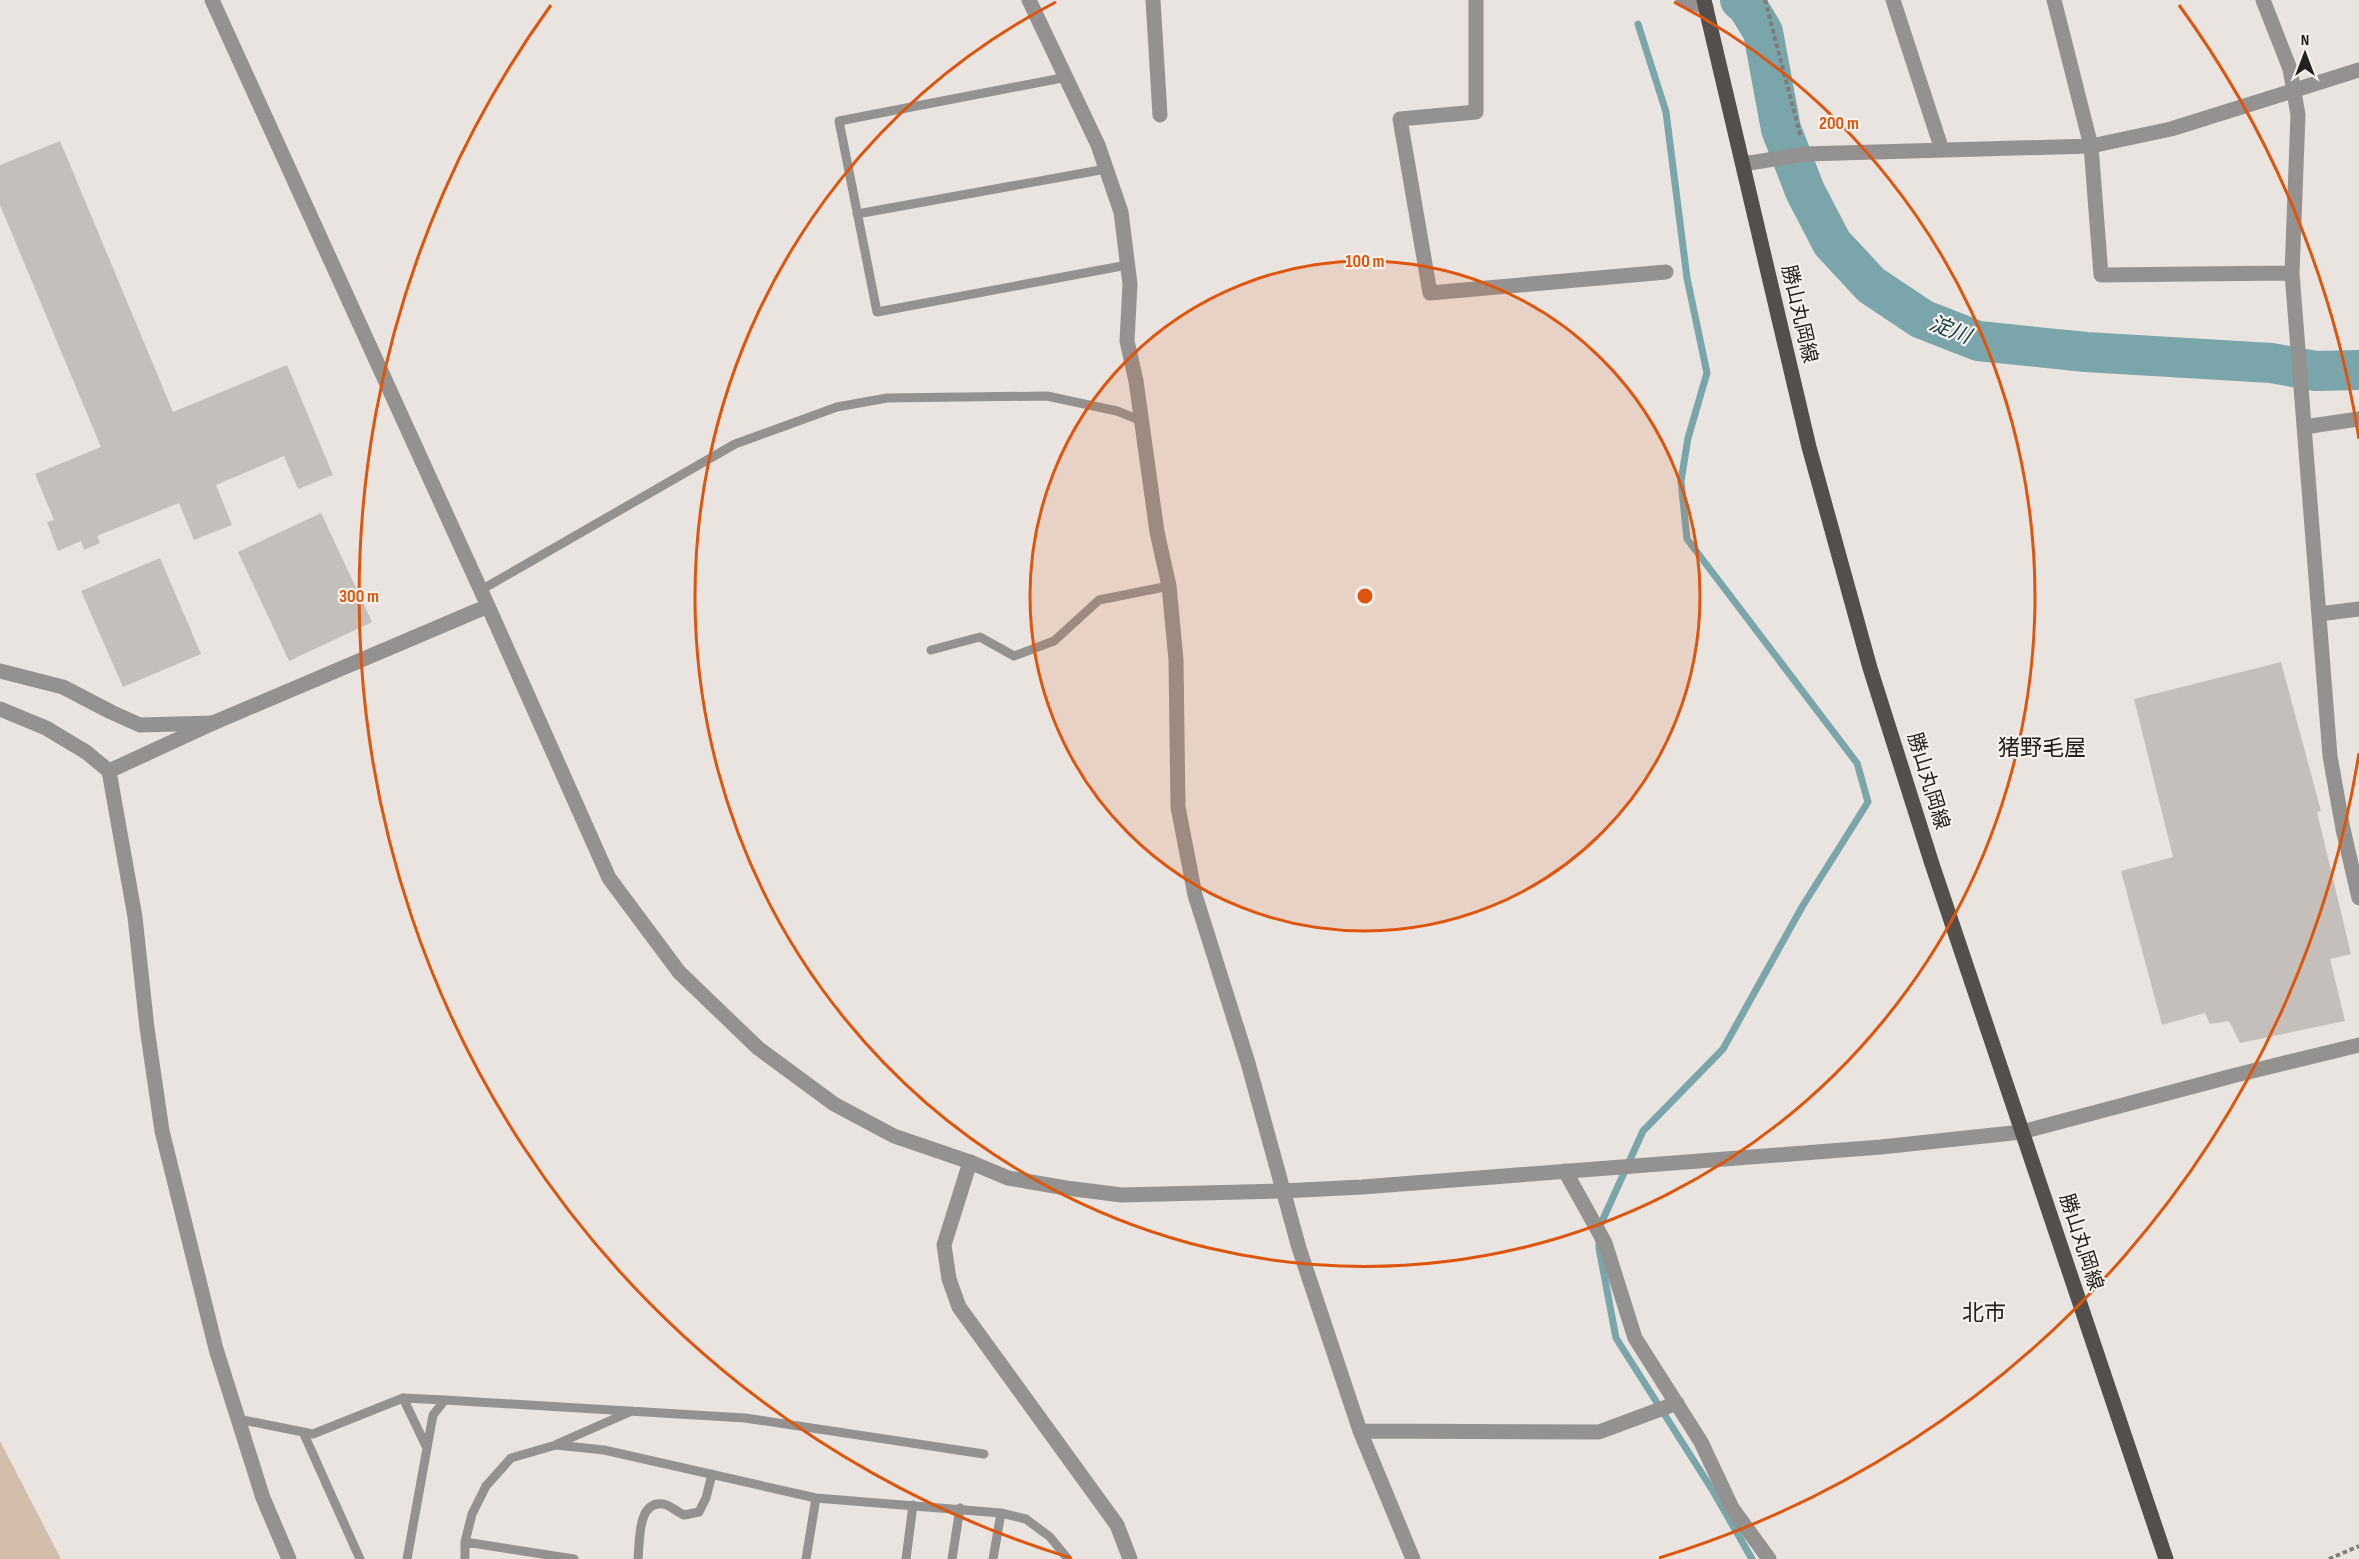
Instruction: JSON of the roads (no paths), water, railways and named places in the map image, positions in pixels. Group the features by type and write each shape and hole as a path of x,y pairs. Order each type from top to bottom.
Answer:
{"main road":[{"name":"勝山丸岡線","path":"1705,3 1809,447 1870,668 1932,864 2166,1559"}],"street":[{"path":"212,0 481,590 609,878 679,972 758,1048 834,1104 894,1136 1008,1178 1066,1188 1122,1195 1282,1191 1881,1147 2022,1132 2359,1045"},
{"path":"1029,0 1098,145 1120,212 1130,284 1128,341 1142,421 1157,532 1169,585 1176,660 1178,807 1195,895 1248,1063 1282,1191 1360,1431 1413,1559"},
{"path":"1153,0 1160,115"},
{"path":"1476,0 1476,112 1400,119 1430,293 1666,272"},
{"path":"1683,0 1705,3"},
{"path":"1893,0 1942,150"},
{"path":"2054,0 2091,146 2101,274 2292,273"},
{"path":"2263,0 2290,69 2298,115 2292,273 2330,756 2343,829 2359,898"},
{"path":"1743,164 1805,154 2091,146 2170,129 2359,70"},
{"path":"2304,427 2359,419"},
{"path":"109,771 213,723 488,606"},
{"path":"2319,614 2359,609"},
{"path":"0,671 63,687 140,725 213,723"},
{"path":"0,709 46,728 86,752 109,771 135,917 147,1029 162,1131 216,1349 263,1498 289,1559"},
{"path":"969,1162 944,1245 949,1279 959,1307 1117,1525 1130,1559"},
{"path":"1565,1171 1605,1243 1635,1338 1701,1442 1732,1508 1769,1559"},
{"path":"1360,1431 1599,1432 1677,1403"}],"lane":[{"path":"1067,77 839,121 877,312 1127,265"},
{"path":"857,214 1106,169"},
{"path":"481,590 735,444 837,407 887,398 1047,396 1117,411 1142,421"},
{"path":"931,650 980,637 1014,656 1054,641 1099,600 1169,585"},
{"path":"238,1419 313,1434 404,1398 745,1418 984,1454"},
{"path":"404,1398 426,1446"},
{"path":"407,1559 433,1415 444,1400"},
{"path":"465,1559 465,1542 472,1514 486,1486 511,1458 556,1445 634,1410"},
{"path":"303,1432 360,1559"},
{"path":"556,1445 604,1450 816,1498 1001,1513 1026,1519 1050,1537 1068,1559"},
{"path":"638,1559 643,1516 648,1508 654,1504 666,1504 684,1515 699,1512 712,1474"},
{"path":"806,1559 816,1498"},
{"path":"906,1559 913,1505"},
{"path":"952,1559 960,1508"},
{"path":"993,1559 1001,1513"},
{"path":"465,1542 574,1559"}],"waterway":[{"name":"淀川","path":"1740,0 1748,7 1763,32 1781,129 1805,191 1832,243 1871,285 1922,319 1978,341 2086,352 2271,363 2316,371 2359,370"},
{"path":"1599,1228 1643,1131 1723,1049 1802,907 1868,802 1857,763 1687,539 1681,481 1688,438 1707,373 1687,278 1666,112 1638,24"},
{"path":"1599,1239 1616,1338 1713,1491 1752,1559"}],"district":[{"name":"猪野毛屋","path":"2042,748"},
{"name":"北市","path":"1984,1313"}]}
